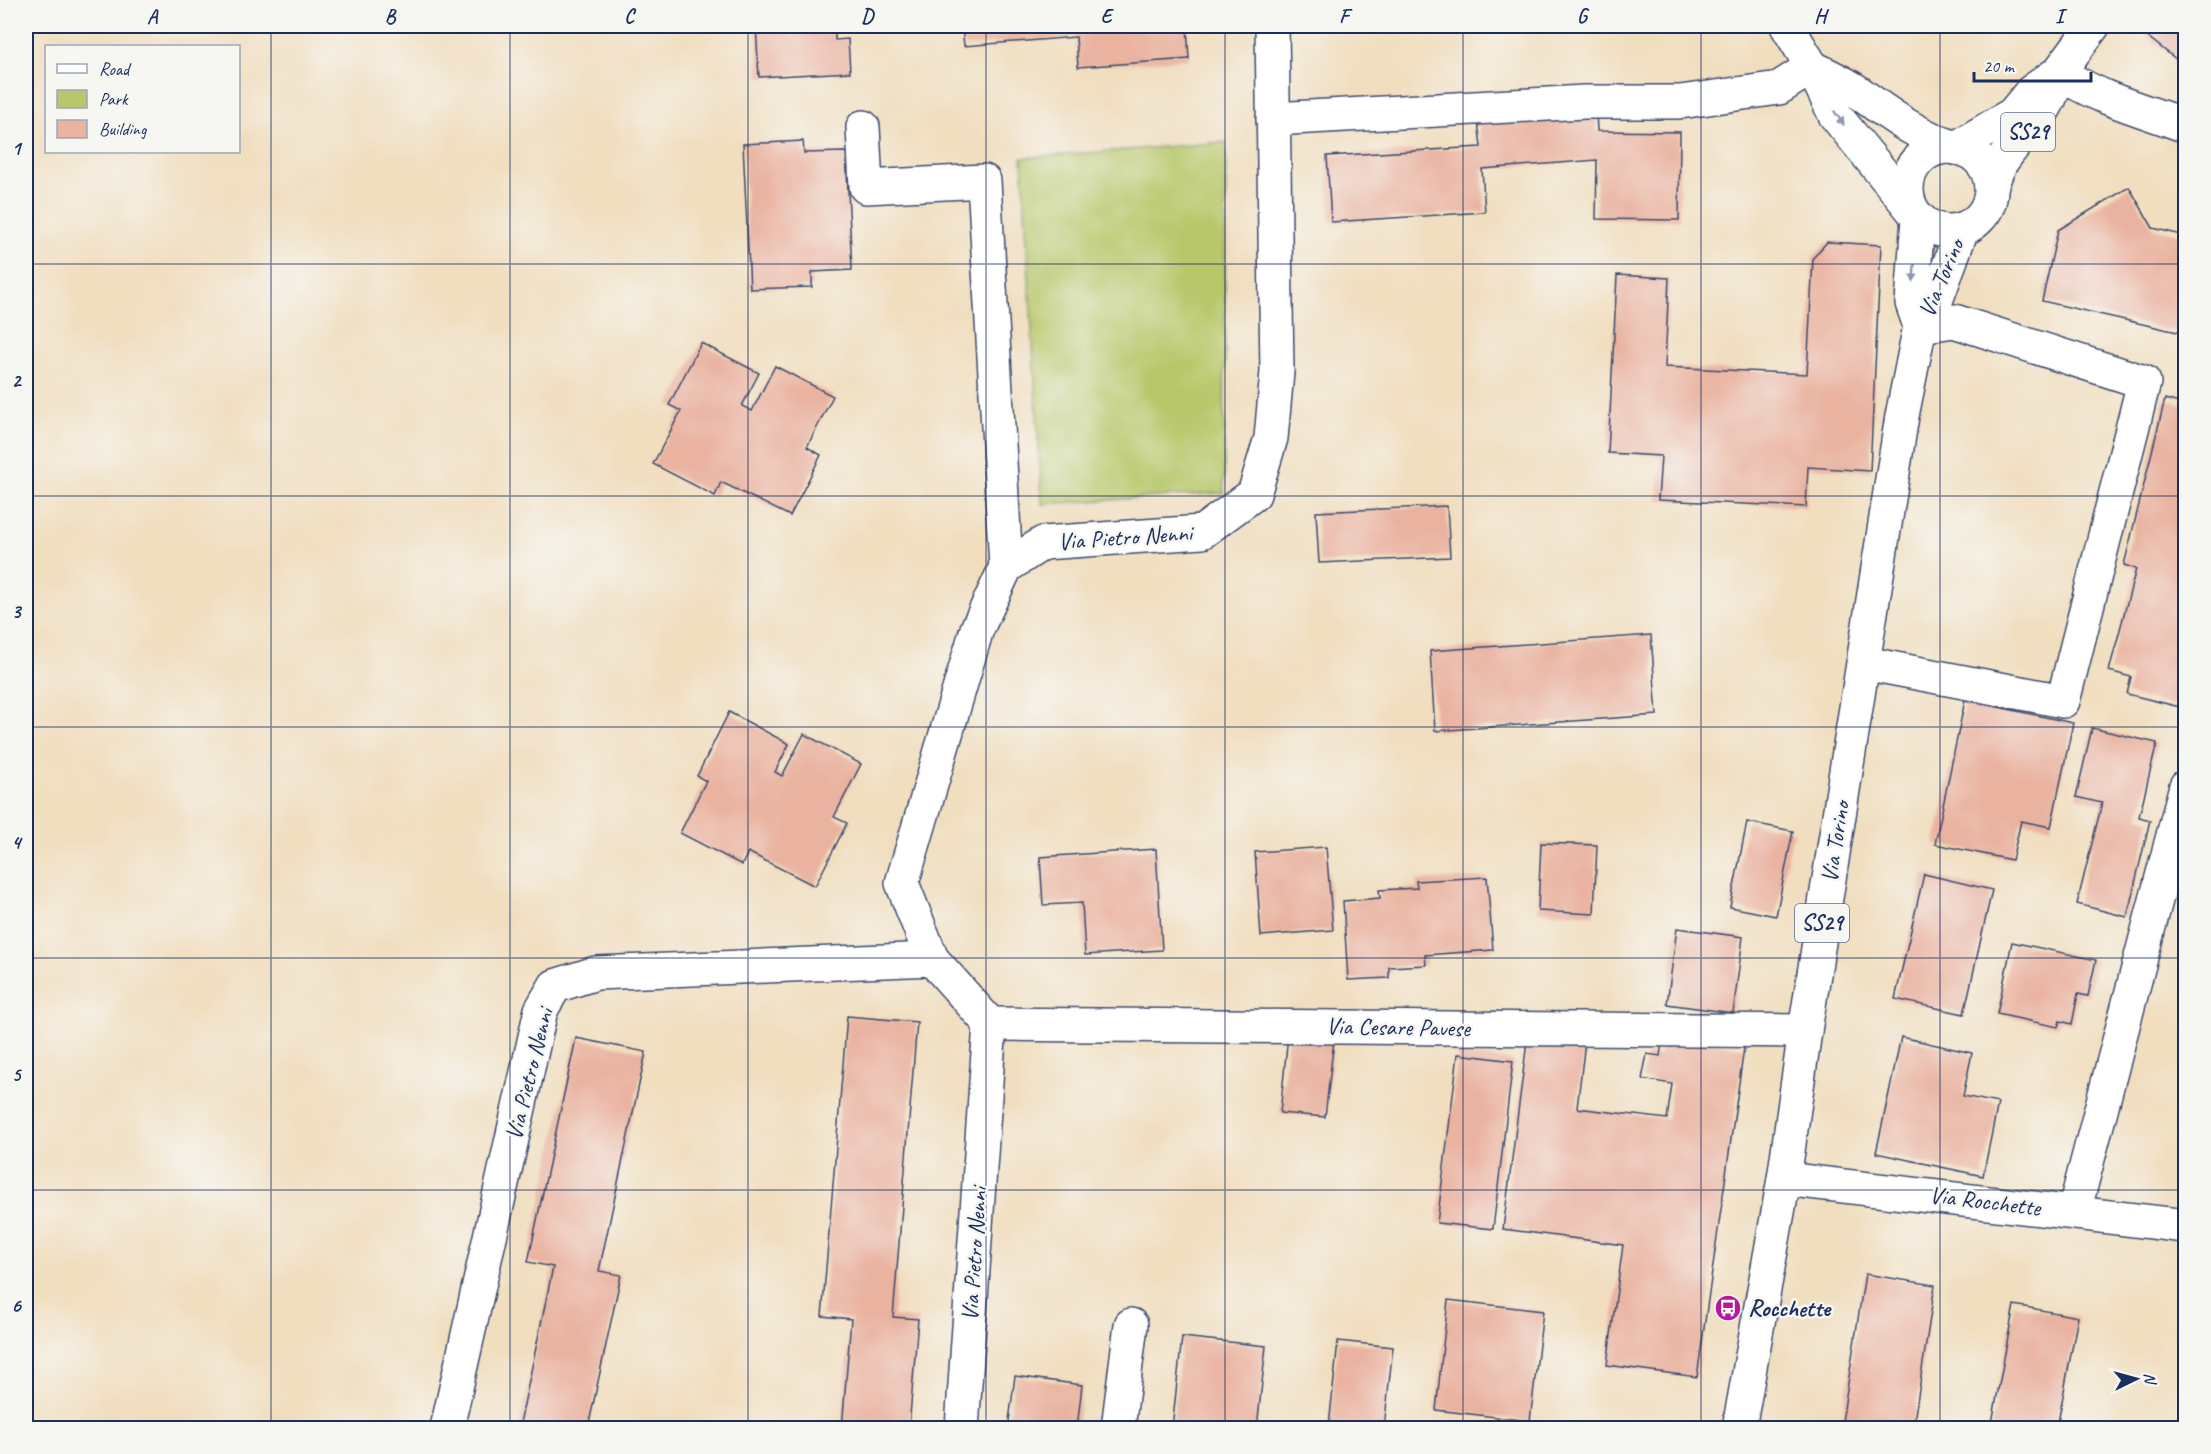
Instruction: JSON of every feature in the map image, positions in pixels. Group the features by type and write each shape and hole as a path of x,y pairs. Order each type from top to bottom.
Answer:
{"street":[{"name":"Via Pietro Nenni","path":"1006,567 1043,543 1202,532 1254,494 1271,438 1277,372 1272,26"},
{"path":"1787,26 1812,66 1835,115 1914,212"},
{"name":"Via Torino","path":"1920,326 1912,303 1914,212 1907,194 1908,181 1916,163 1930,151 1956,147 2013,114 2031,92 2059,72 2093,26"},
{"path":"1274,119 1584,102 1680,102 1779,88 1812,66"},
{"path":"1812,66 1858,92 1874,106 1920,133 1967,151 1984,166 1991,187"},
{"path":"2059,72 2072,81 2097,92 2186,126"},
{"name":"Via Torino","path":"1914,212 1938,230 1962,230 1980,218 1990,198 1991,187 2004,157 2028,132 2048,105 2059,72"},
{"path":"863,127 866,187 984,181 1006,567 978,628 902,883 932,959 990,1024"},
{"name":"Via Torino","path":"1739,1428 1784,1179 1805,1031 1902,416 1920,326 1936,301 1962,230"},
{"path":"1864,663 2063,701 2144,382 1954,321 1920,326"},
{"path":"2074,1212 2184,798"},
{"name":"Via Pietro Nenni","path":"447,1428 541,1010 555,986 596,973 932,959"},
{"name":"Via Pietro Nenni","path":"962,1428 990,1024"},
{"name":"Via Cesare Pavese","path":"990,1024 1805,1031"},
{"name":"Via Rocchette","path":"1784,1179 2186,1226"},
{"path":"1118,1428 1131,1325"}],"green space":[{"path":"1226,142 1224,493 1042,504 1022,158"}],"building":[{"path":"756,26 835,26 835,40 848,39 850,72 759,77"},
{"path":"962,26 1187,26 1189,59 1078,67 1076,37 964,46"},
{"path":"2134,26 2186,26 2186,67"},
{"path":"1596,112 1597,131 1680,132 1679,220 1596,219 1597,160 1482,169 1485,212 1331,222 1327,156 1481,147 1478,121"},
{"path":"803,141 804,153 846,152 852,270 812,272 812,287 750,289 743,144"},
{"path":"2129,187 2153,228 2186,236 2186,334 2042,301 2058,230"},
{"path":"1827,242 1881,245 1870,471 1808,467 1806,507 1658,500 1661,456 1608,453 1617,275 1669,278 1665,367 1807,374 1813,258"},
{"path":"701,343 759,373 742,406 752,411 775,366 833,396 807,447 821,455 790,516 721,482 715,496 653,464 681,411 669,405"},
{"path":"2165,399 2186,405 2186,686 2180,707 2127,694 2131,677 2109,671 2136,569 2124,565"},
{"path":"1447,506 1450,557 1319,563 1316,512"},
{"path":"1651,635 1657,715 1435,731 1430,651"},
{"path":"1965,700 2073,723 2051,827 2021,821 2012,860 1935,844"},
{"path":"729,712 789,744 775,772 782,776 804,734 861,764 834,817 847,823 815,886 748,852 742,865 680,833 706,781 697,776"},
{"path":"2092,728 2157,743 2139,817 2150,820 2127,917 2077,904 2102,803 2076,797"},
{"path":"1747,822 1793,831 1776,916 1730,907"},
{"path":"1541,843 1597,845 1594,914 1538,911"},
{"path":"1326,847 1333,930 1261,936 1255,852"},
{"path":"1156,849 1162,950 1085,955 1082,903 1043,905 1040,857"},
{"path":"1924,874 1992,890 1964,1014 1895,999"},
{"path":"1487,877 1493,950 1425,955 1426,965 1389,967 1389,978 1348,980 1343,901 1380,898 1379,890 1417,888 1416,881"},
{"path":"1677,928 1743,937 1733,1013 1667,1004"},
{"path":"2012,942 2096,960 2088,996 2078,994 2072,1024 2060,1021 2058,1027 1997,1014"},
{"path":"847,1016 917,1022 893,1317 918,1319 909,1428 842,1428 851,1319 822,1316"},
{"path":"1528,1034 1585,1042 1577,1108 1667,1119 1672,1084 1642,1079 1647,1054 1660,1056 1663,1035 1744,1048 1697,1377 1607,1365 1623,1245 1503,1229"},
{"path":"1288,1035 1334,1040 1325,1117 1280,1113"},
{"path":"1901,1037 1972,1053 1963,1096 1998,1103 1983,1176 1876,1153"},
{"path":"576,1038 646,1052 599,1271 621,1275 588,1428 519,1428 553,1267 528,1262"},
{"path":"1458,1054 1513,1061 1493,1229 1437,1223"},
{"path":"1865,1274 1935,1285 1913,1428 1841,1428"},
{"path":"1448,1300 1543,1311 1530,1421 1436,1410"},
{"path":"2014,1305 2078,1317 2057,1428 1991,1428"},
{"path":"1182,1337 1266,1346 1257,1428 1172,1428"},
{"path":"1338,1341 1393,1347 1384,1428 1329,1426"},
{"path":"1015,1376 1082,1385 1077,1428 1008,1428"}],"place":[{"name":"Rocchette","path":"1728,1308"}]}
